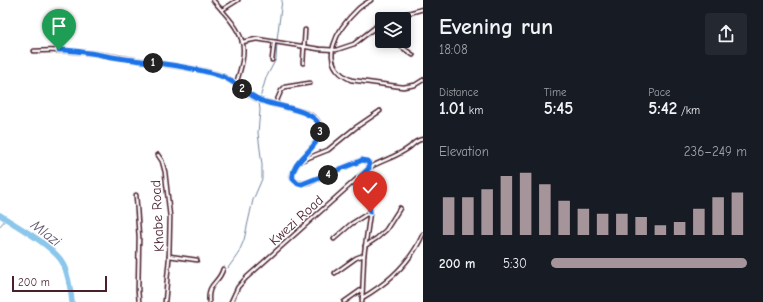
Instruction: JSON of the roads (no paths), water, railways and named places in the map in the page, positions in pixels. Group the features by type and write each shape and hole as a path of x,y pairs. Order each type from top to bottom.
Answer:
{"street":[{"path":"213,0 236,28 242,42 242,63 236,84"},
{"path":"222,10 238,0"},
{"path":"371,0 350,18 333,43 332,50 335,65 345,77 351,80 403,87 415,85 423,80"},
{"path":"411,12 423,9"},
{"path":"242,42 258,39 332,50 344,48 354,44 375,27"},
{"path":"302,63 304,30"},
{"path":"272,60 274,42"},
{"path":"403,48 413,55"},
{"path":"34,51 68,50 192,69 219,75 236,84 255,98 275,105 304,112 317,120 320,125 318,137 315,143 296,166 292,176 295,182 302,184 362,160 369,163 369,168"},
{"path":"275,105 281,91 285,87 310,83"},
{"path":"300,161 328,150 380,110"},
{"name":"Kwezi Road","path":"231,302 238,287 246,278 369,168 377,163 394,158 423,138"},
{"name":"Khabe Road","path":"158,155 163,166 170,230 165,302"},
{"path":"360,177 368,190 370,212 364,255 362,300"},
{"path":"136,195 139,237 139,302"},
{"path":"365,246 386,230 400,208"},
{"path":"334,239 351,224 370,212"},
{"path":"362,300 402,266 414,252 423,234"},
{"path":"335,273 356,258 364,255"},
{"path":"169,256 197,260"},
{"path":"209,302 210,288 223,269"},
{"path":"344,302 362,290"}],"waterway":[{"path":"277,40 282,0"},
{"path":"260,98 266,78 276,59 277,44"},
{"path":"228,268 238,254 244,240 253,200 262,179 262,165 258,133 260,110 259,102"},
{"name":"Mlazi","path":"0,215 41,241 61,260 68,280 72,302"},
{"path":"0,226 6,219"}]}
